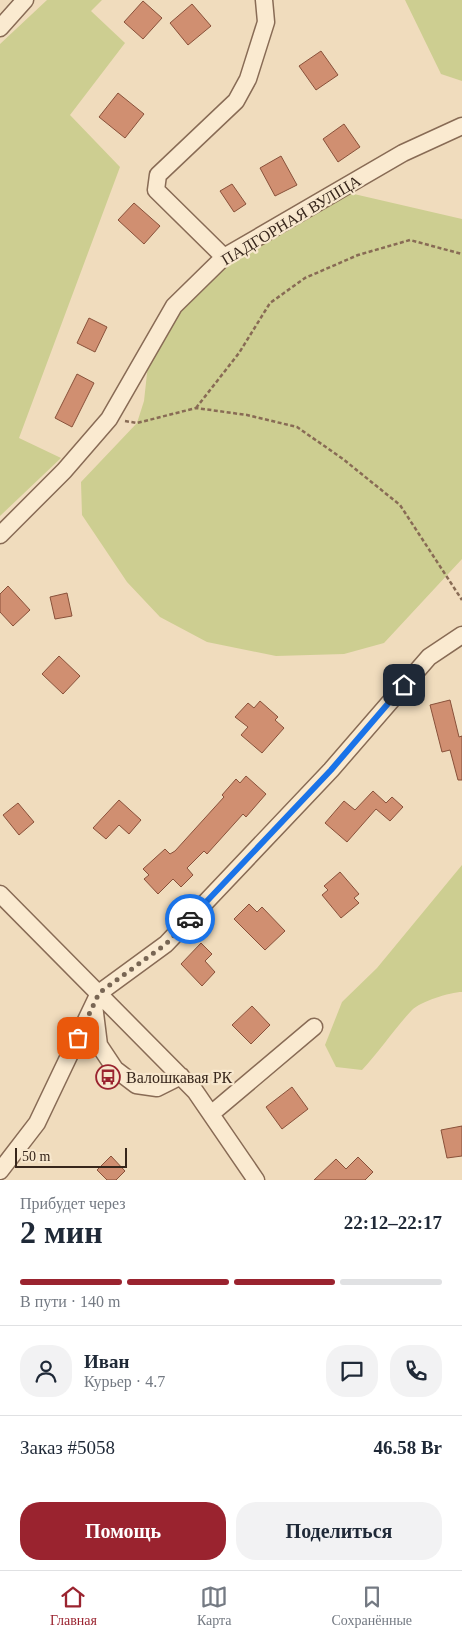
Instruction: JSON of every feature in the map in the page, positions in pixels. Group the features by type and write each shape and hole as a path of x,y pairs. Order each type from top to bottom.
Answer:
{"street":[{"path":"0,28 25,0"},
{"path":"224,256 156,190 158,175 236,102 248,78 266,22 264,0"},
{"name":"ПАДГОРНАЯ ВУЛІЦА","path":"0,535 64,471 109,419 174,306 224,256 403,153 462,126"},
{"path":"0,1171 37,1123 96,999 166,944 331,770 429,657 462,635"},
{"path":"0,894 96,999 195,1091 256,1180"},
{"path":"96,999 99,1044 115,1069 136,1085 157,1088 181,1076"},
{"path":"211,1114 314,1027"}],"path":[{"path":"196,408 239,353 270,303 305,278 358,255 410,240 462,254"},
{"path":"109,419 137,423 196,408 247,415 297,427 343,459 400,505 462,600"}],"green space":[{"path":"47,0 102,0 91,11 125,43 70,115 120,167 19,438 61,458 0,516 0,44"},
{"path":"405,0 462,0 462,81 441,74"},
{"path":"341,191 462,219 462,559 384,643 344,654 276,656 207,642 160,617 127,582 82,515 81,482 137,423 144,401 150,346 224,257"},
{"path":"462,865 462,992 436,998 412,1010 362,1070 336,1067 325,1045 342,1002 377,968"}],"building":[{"path":"143,1 162,18 143,39 124,22"},
{"path":"192,4 211,26 188,45 170,23"},
{"path":"321,51 338,75 316,90 299,66"},
{"path":"118,93 144,114 125,138 99,117"},
{"path":"344,124 360,147 338,162 323,139"},
{"path":"281,156 297,185 275,196 260,168"},
{"path":"232,184 246,204 234,212 220,191"},
{"path":"134,203 160,226 144,244 118,220"},
{"path":"89,318 107,327 95,352 77,343"},
{"path":"77,374 94,383 72,427 55,418"},
{"path":"8,586 30,610 13,626 0,612 0,594"},
{"path":"67,593 72,616 55,619 50,597"},
{"path":"59,656 80,676 63,694 42,674"},
{"path":"450,700 459,737 462,736 462,780 458,780 450,750 442,752 430,705"},
{"path":"260,701 278,717 275,720 284,728 262,753 241,735 248,727 235,717 248,703 254,708"},
{"path":"246,776 266,794 246,817 243,814 207,854 204,851 187,868 193,875 181,887 173,879 158,894 144,879 149,875 143,869 165,849 170,854 175,851 224,797 222,795 236,779 240,783"},
{"path":"373,791 386,803 392,797 403,807 390,821 376,809 347,842 325,823 344,801 355,810"},
{"path":"119,800 141,820 129,834 119,825 106,839 93,828"},
{"path":"18,803 34,822 19,835 3,815"},
{"path":"340,872 359,894 354,898 359,903 341,918 322,895 328,890 324,886"},
{"path":"249,904 257,912 262,907 285,931 265,950 234,919"},
{"path":"201,943 212,954 205,961 215,972 202,986 181,964"},
{"path":"252,1006 270,1025 251,1044 232,1025"},
{"path":"292,1087 308,1109 282,1129 266,1107"},
{"path":"462,1126 462,1156 447,1158 441,1130"},
{"path":"111,1156 125,1171 116,1180 107,1180 97,1170"},
{"path":"358,1157 373,1172 365,1180 314,1180 336,1159 346,1169"}],"way so far":[{"path":"78,1038 99,993 166,944 190,919"}],"place":[{"name":"Валошкавая РК","path":"108,1077"}],"route":[{"path":"190,919 331,770 404,685"}]}
